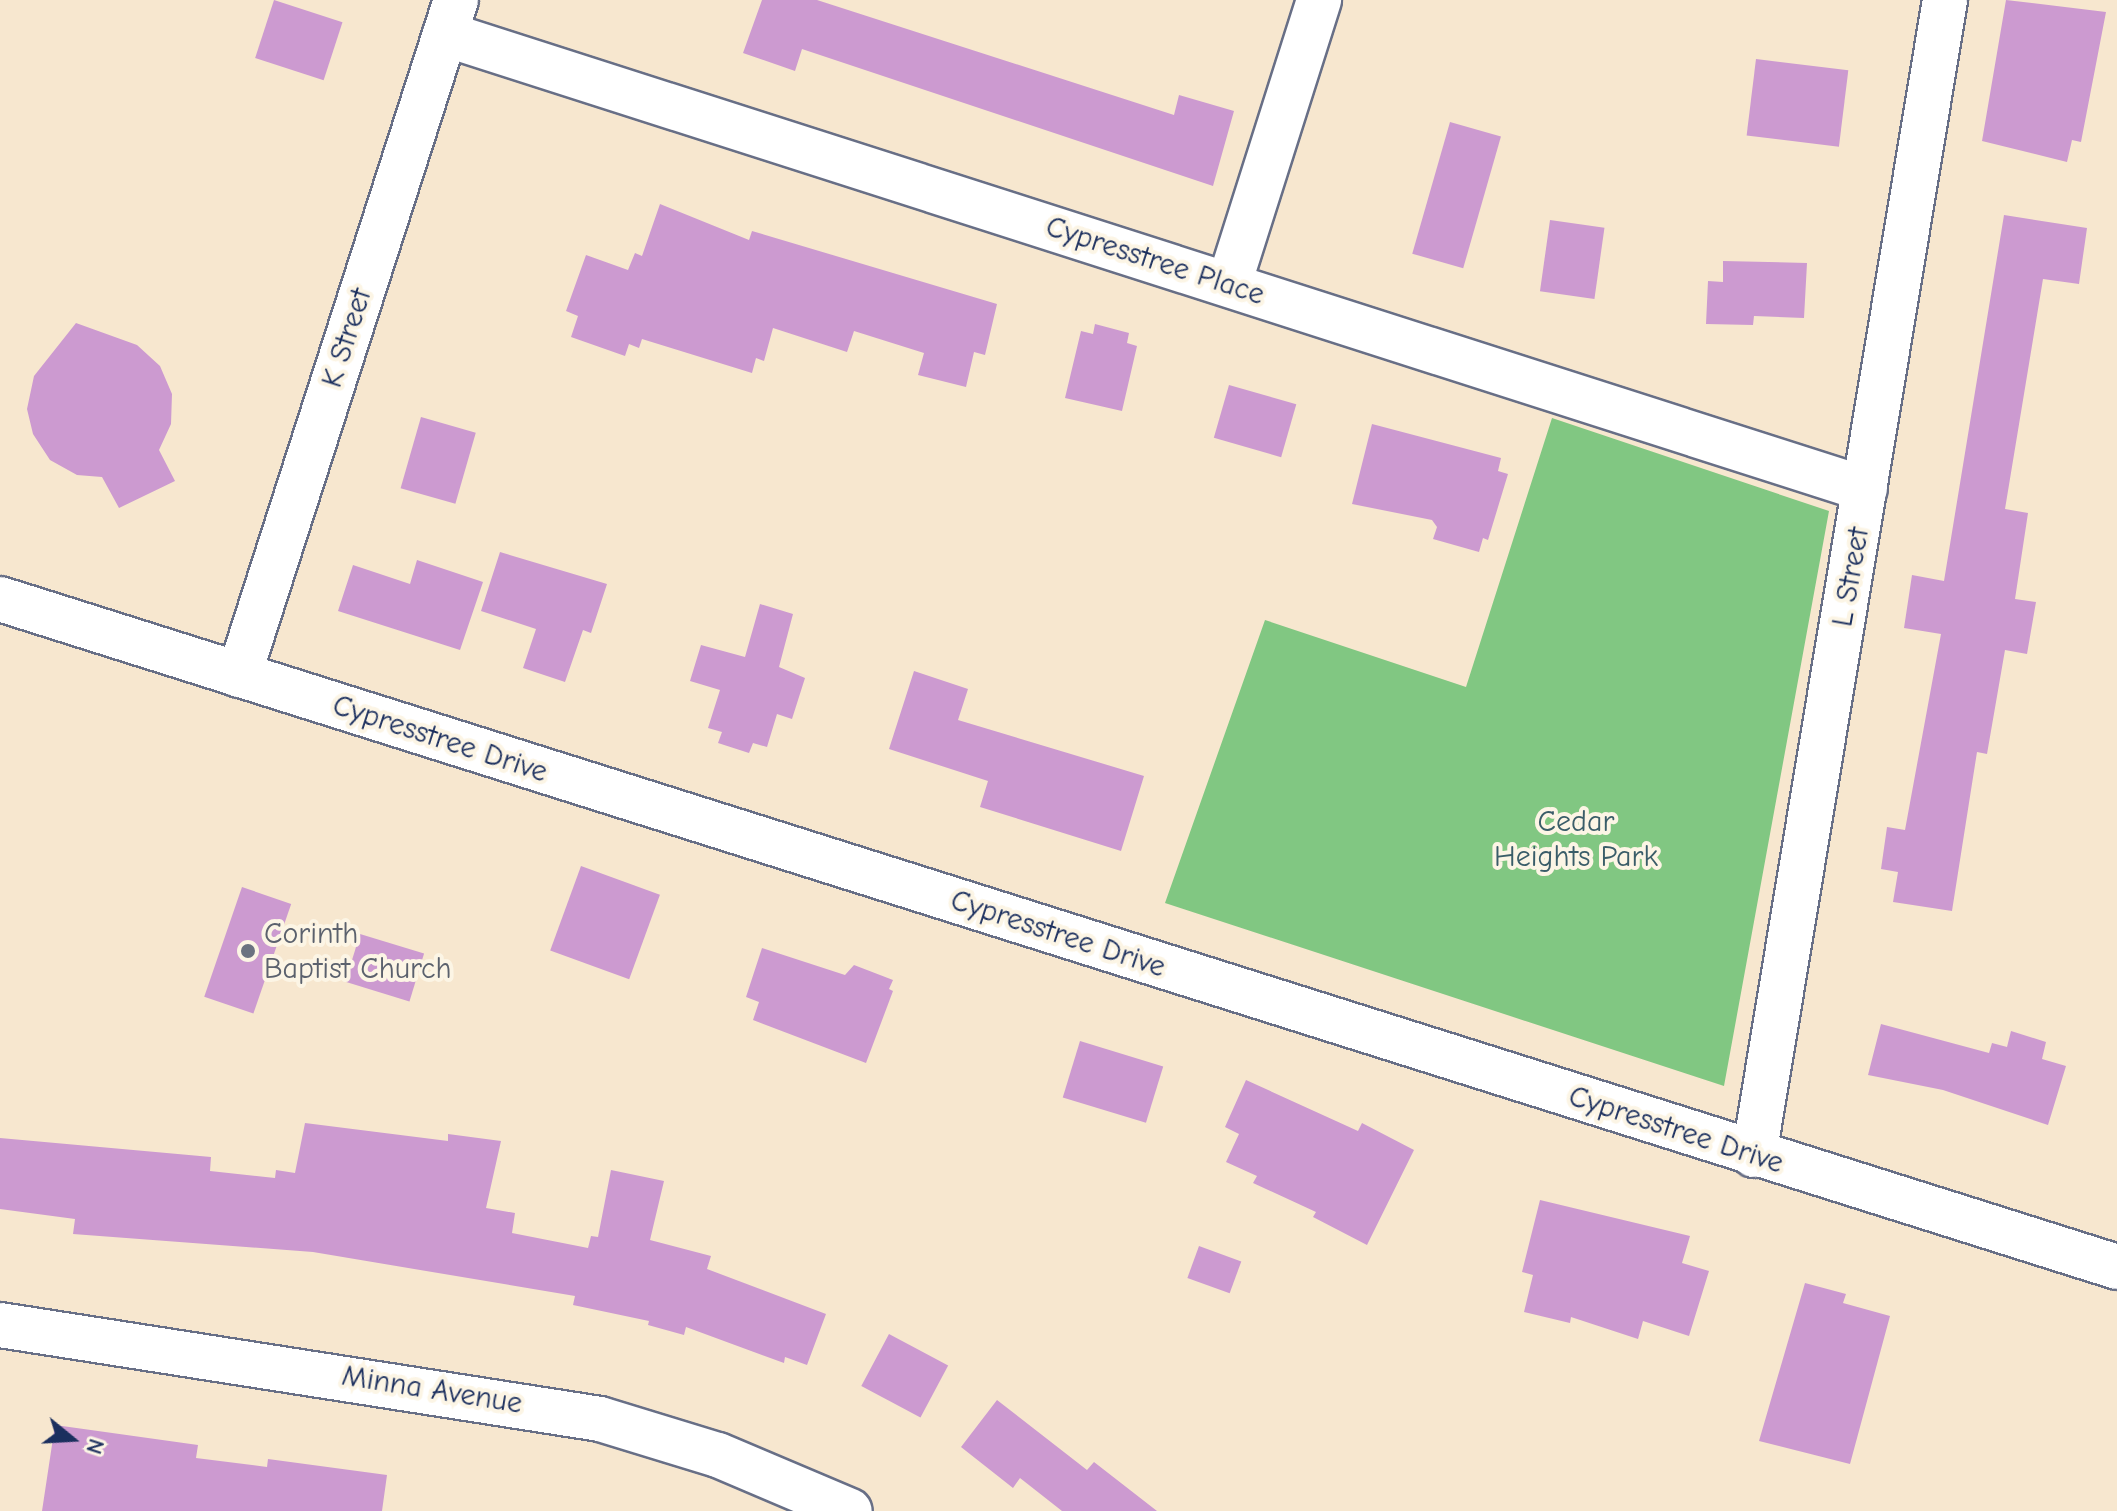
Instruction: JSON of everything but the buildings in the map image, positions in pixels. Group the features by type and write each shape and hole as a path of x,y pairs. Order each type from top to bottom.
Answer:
{"street":[{"path":"1229,284 1319,0"},
{"name":"L Street","path":"1754,1155 1945,0"},
{"name":"Cypresstree Place","path":"450,17 1229,284 1865,489"},
{"name":"K Street","path":"239,675 450,17"},
{"name":"Cypresstree Drive","path":"0,599 1754,1155 2117,1267"},
{"name":"Minna Avenue","path":"0,1325 600,1419 718,1455 850,1511"}],"green space":[{"name":"Cedar Heights Park","path":"1552,418 1829,511 1724,1086 1165,903 1265,620 1466,687"}],"place":[{"name":"Corinth Baptist Church","path":"248,951"}]}
